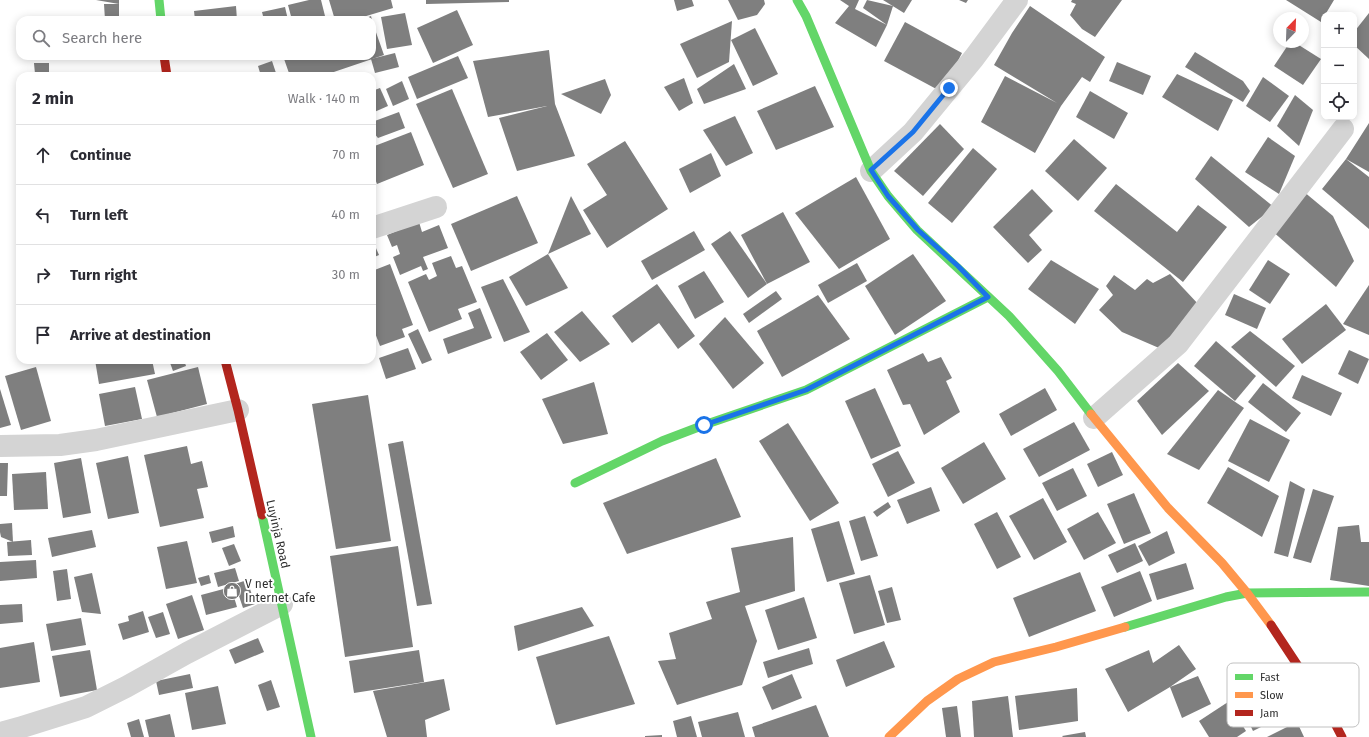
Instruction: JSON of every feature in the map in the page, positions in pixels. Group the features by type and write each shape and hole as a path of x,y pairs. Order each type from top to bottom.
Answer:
{"street":[{"path":"159,0 161,16"},
{"path":"797,0 806,16 871,170 888,196 918,230 958,266 1031,340 1058,371 1094,418 1168,508 1222,563 1272,627 1296,663"},
{"path":"871,170 913,132 974,58 1017,0"},
{"path":"165,60 166,72"},
{"path":"1094,418 1178,344 1343,128"},
{"path":"376,227 436,207"},
{"path":"575,482 662,441 806,390 988,297"},
{"name":"Luyinja Road","path":"226,364 238,410 282,604 310,737"},
{"path":"0,446 60,445 96,440 238,410"},
{"path":"889,737 927,701 958,679 994,662 1056,647 1226,597 1246,593 1369,592"},
{"path":"0,733 86,707 282,604"},
{"path":"1337,727 1342,737"}],"building":[{"path":"96,0 119,0 119,4"},
{"path":"309,0 321,0 325,16 291,16 288,5"},
{"path":"329,0 391,0 393,8 366,16 334,16"},
{"path":"426,0 509,0 509,2 426,4"},
{"path":"674,0 692,0 694,6 677,11"},
{"path":"728,0 764,0 765,4 757,15 738,20"},
{"path":"840,0 859,0 855,9 887,25 876,47 835,23 849,6"},
{"path":"867,0 893,6 887,25 863,8"},
{"path":"883,0 912,0 904,13"},
{"path":"959,0 968,0 966,3"},
{"path":"1072,0 1122,0 1095,37 1082,29 1070,15 1076,4 1071,2"},
{"path":"1286,0 1334,0 1327,12 1321,12 1321,22 1309,14 1309,12 1305,12"},
{"path":"104,4 119,4 119,16 105,16"},
{"path":"236,6 237,16 195,16 194,11"},
{"path":"1030,6 1105,57 1090,82 1082,77 1061,106 1035,153 981,122 1005,76 1057,103 994,65 1012,33"},
{"path":"285,7 287,16 263,16 262,12"},
{"path":"457,10 473,45 433,63 417,28"},
{"path":"405,13 412,45 387,49 381,17"},
{"path":"1369,13 1369,59 1357,48 1357,28"},
{"path":"732,21 729,62 697,78 680,44"},
{"path":"905,22 962,53 942,92 884,61"},
{"path":"755,28 778,74 753,86 731,40"},
{"path":"376,32 384,55 376,58"},
{"path":"1286,48 1304,48 1321,59 1303,85 1274,66"},
{"path":"549,50 555,104 575,156 517,171 499,118 547,106 488,117 473,61"},
{"path":"1195,52 1243,81 1250,91 1243,102 1185,67"},
{"path":"395,53 399,67 376,73 371,60 376,60 376,58"},
{"path":"458,56 468,78 417,99 408,77"},
{"path":"284,60 369,60 334,72 289,72"},
{"path":"272,61 276,72 260,72 258,66"},
{"path":"1117,62 1151,76 1143,95 1109,81"},
{"path":"34,63 49,63 49,72 35,72"},
{"path":"734,64 746,89 704,104 697,89"},
{"path":"1177,74 1233,100 1218,131 1162,97"},
{"path":"1263,77 1289,96 1270,122 1246,106"},
{"path":"684,78 693,103 679,111 664,87"},
{"path":"605,79 611,95 601,114 561,94"},
{"path":"402,81 409,99 393,106 386,89"},
{"path":"815,86 834,127 776,150 757,111"},
{"path":"380,88 388,106 376,111 376,90"},
{"path":"452,89 488,174 453,188 416,104"},
{"path":"1090,91 1128,113 1114,139 1076,117"},
{"path":"1295,95 1313,110 1299,146 1277,126"},
{"path":"399,112 405,128 378,138 376,136 376,121"},
{"path":"735,116 753,153 726,166 703,130"},
{"path":"1369,123 1369,172 1346,159"},
{"path":"940,124 964,149 923,196 894,171"},
{"path":"411,132 424,165 377,184 376,145"},
{"path":"1268,137 1295,156 1279,194 1245,172"},
{"path":"1074,139 1107,168 1078,201 1045,171"},
{"path":"625,141 668,209 607,248 583,210 607,195 587,164"},
{"path":"973,148 997,169 952,223 928,203"},
{"path":"711,153 721,176 690,193 679,169"},
{"path":"1211,156 1274,207 1249,227 1195,179"},
{"path":"1346,159 1369,177 1369,229 1322,189"},
{"path":"856,177 890,239 839,269 795,213"},
{"path":"1116,184 1177,232 1198,205 1227,227 1183,282 1094,211"},
{"path":"1032,189 1053,211 1029,235 1042,250 1028,263 993,227"},
{"path":"1303,191 1333,216 1354,261 1336,287 1271,230"},
{"path":"517,196 538,243 471,271 451,224"},
{"path":"571,196 591,234 548,254"},
{"path":"783,212 810,262 767,284 741,235"},
{"path":"419,222 422,232 439,225 448,248 423,257 428,269 423,271 421,266 400,275 393,257 400,254 397,245 392,247 387,235"},
{"path":"694,231 705,250 652,280 641,261"},
{"path":"730,231 767,284 748,298 711,244"},
{"path":"376,248 379,255 376,256"},
{"path":"548,254 568,288 526,306 509,277"},
{"path":"913,254 946,301 895,335 865,286"},
{"path":"451,256 456,268 462,266 477,302 458,309 462,319 429,332 408,282 426,274 429,280 437,276 432,263"},
{"path":"1051,260 1099,289 1075,324 1028,289"},
{"path":"1268,260 1290,274 1270,304 1249,290"},
{"path":"857,263 867,281 828,303 818,285"},
{"path":"390,264 413,325 402,329 405,337 380,346 376,336 376,269"},
{"path":"704,271 724,302 695,319 678,286"},
{"path":"1170,274 1200,306 1159,348 1122,332 1099,310 1113,295 1106,286 1114,275 1135,290 1147,279 1153,283"},
{"path":"503,279 530,332 504,342 481,287"},
{"path":"657,284 695,336 678,349 659,323 632,343 612,316"},
{"path":"1369,285 1369,335 1343,324"},
{"path":"776,291 782,299 749,323 743,314"},
{"path":"1234,294 1266,308 1257,329 1225,315"},
{"path":"818,295 850,339 782,377 757,331"},
{"path":"1326,304 1346,330 1302,364 1282,339"},
{"path":"480,308 492,338 448,354 443,339 474,328 468,313"},
{"path":"582,311 610,344 580,362 554,332"},
{"path":"725,317 764,363 733,389 699,344"},
{"path":"418,329 432,360 422,364 408,334"},
{"path":"1250,331 1295,366 1276,387 1231,347"},
{"path":"547,333 568,360 541,380 520,352"},
{"path":"1216,341 1256,376 1235,401 1194,366"},
{"path":"408,348 416,369 386,379 379,358"},
{"path":"1349,350 1369,359 1358,384 1338,374"},
{"path":"923,353 928,362 941,357 952,378 946,381 960,412 924,435 910,404 903,405 887,370"},
{"path":"1178,363 1209,391 1162,435 1137,401"},
{"path":"96,364 153,364 155,374 99,384"},
{"path":"170,364 185,364 186,366 173,371"},
{"path":"36,367 51,421 21,430 5,376"},
{"path":"198,367 207,404 157,417 147,380"},
{"path":"1302,375 1342,393 1331,416 1292,398"},
{"path":"594,382 608,434 563,444 542,399"},
{"path":"1263,383 1301,413 1286,432 1248,402"},
{"path":"135,387 142,419 105,426 99,394"},
{"path":"875,388 901,446 871,459 845,401"},
{"path":"1045,388 1057,410 1011,436 999,414"},
{"path":"0,389 11,425 0,428"},
{"path":"1218,390 1244,408 1199,470 1167,454"},
{"path":"368,395 391,541 336,549 312,404"},
{"path":"1250,419 1290,440 1269,482 1228,461"},
{"path":"1074,422 1090,450 1039,477 1023,449"},
{"path":"788,423 839,503 810,521 759,441"},
{"path":"403,441 432,604 417,606 388,444"},
{"path":"984,442 1006,479 963,504 941,468"},
{"path":"187,446 191,464 202,461 208,487 197,489 204,518 160,527 144,455"},
{"path":"898,451 915,483 888,497 872,464"},
{"path":"1112,452 1123,475 1098,487 1087,464"},
{"path":"128,456 139,513 108,519 96,463"},
{"path":"81,458 91,513 63,518 54,463"},
{"path":"716,458 741,517 627,554 603,503"},
{"path":"0,463 8,463 7,496 0,496"},
{"path":"1228,467 1279,496 1262,537 1207,503"},
{"path":"1073,468 1087,496 1057,511 1042,483"},
{"path":"46,472 48,509 14,510 12,474"},
{"path":"1290,481 1305,489 1288,557 1274,553"},
{"path":"931,487 940,511 907,524 897,500"},
{"path":"1313,489 1334,496 1311,563 1293,558"},
{"path":"1134,493 1151,533 1124,544 1107,504"},
{"path":"1043,498 1067,542 1034,560 1009,516"},
{"path":"888,502 891,507 877,517 873,512"},
{"path":"997,512 1021,557 997,569 974,524"},
{"path":"1098,512 1116,543 1084,560 1067,529"},
{"path":"865,516 878,556 861,561 849,521"},
{"path":"839,521 855,574 827,582 811,529"},
{"path":"12,523 13,542 1,537 0,532 0,524"},
{"path":"1359,525 1361,542 1369,542 1369,586 1330,580 1338,527"},
{"path":"233,526 235,537 212,543 209,532"},
{"path":"92,530 96,547 52,557 48,538"},
{"path":"1167,531 1175,553 1149,566 1138,546"},
{"path":"793,537 795,591 745,606 757,641 742,685 677,705 658,661 676,659 669,633 712,619 706,602 740,592 731,548"},
{"path":"31,540 32,555 8,556 7,542"},
{"path":"187,541 197,583 166,589 157,547"},
{"path":"1135,543 1143,561 1117,573 1108,555"},
{"path":"234,544 241,561 229,566 222,548"},
{"path":"398,546 413,647 345,657 330,556"},
{"path":"36,560 37,578 0,581 0,562"},
{"path":"1186,563 1194,589 1157,600 1149,574"},
{"path":"235,568 239,581 218,587 214,573"},
{"path":"67,569 71,599 57,601 53,571"},
{"path":"1140,571 1152,601 1114,617 1101,587"},
{"path":"1080,572 1096,611 1029,637 1013,598"},
{"path":"92,573 101,614 82,612 74,577"},
{"path":"209,575 211,583 201,586 198,578"},
{"path":"870,575 885,625 854,634 839,583"},
{"path":"247,580 255,604 243,608 235,584"},
{"path":"231,587 237,607 206,615 201,595"},
{"path":"892,587 901,620 887,623 878,591"},
{"path":"192,595 204,630 178,639 166,604"},
{"path":"804,597 817,638 778,650 765,610"},
{"path":"22,604 23,622 0,624 0,605"},
{"path":"582,607 594,626 518,651 514,626"},
{"path":"143,611 149,632 123,640 118,624 129,621 128,616"},
{"path":"163,612 170,634 156,638 148,617"},
{"path":"81,618 86,645 51,651 46,624"},
{"path":"609,636 635,704 556,725 536,657"},
{"path":"258,638 264,652 235,664 229,650"},
{"path":"884,641 895,667 846,687 836,660"},
{"path":"34,642 40,682 0,688 0,648"},
{"path":"1179,645 1196,669 1170,687 1128,712 1105,669 1149,650 1153,663"},
{"path":"809,648 813,664 768,678 763,662"},
{"path":"90,650 97,690 60,697 52,656"},
{"path":"419,650 424,682 354,693 349,661"},
{"path":"190,674 193,688 159,695 156,681"},
{"path":"792,674 802,698 772,710 762,687"},
{"path":"1198,676 1211,704 1182,718 1170,687"},
{"path":"444,679 450,710 425,720 427,737 387,737 373,691"},
{"path":"271,680 280,707 267,711 258,685"},
{"path":"218,686 226,724 192,730 185,693"},
{"path":"1077,688 1078,721 1019,730 1015,696"},
{"path":"1008,696 1013,737 974,737 972,701"},
{"path":"1227,703 1227,727 1244,727 1246,731 1237,737 1209,737 1199,721"},
{"path":"816,705 829,737 755,737 752,727"},
{"path":"957,706 961,737 946,737 942,708"},
{"path":"738,712 745,737 702,737 698,722"},
{"path":"170,714 175,737 149,737 145,720"},
{"path":"691,716 697,737 677,737 673,721"},
{"path":"139,719 144,737 131,737 127,723"},
{"path":"1251,727 1261,727 1253,731"},
{"path":"1287,727 1299,727 1304,737 1267,737"},
{"path":"1085,732 1086,737 1062,736"},
{"path":"662,735 662,737 645,737 645,736"}],"traffic: fast":[{"path":"159,0 161,16"},
{"path":"797,0 806,16 871,171 888,196 917,230 1009,316 1058,371 1091,414"},
{"path":"575,483 662,441 806,390 988,297"},
{"path":"262,515 311,737"},
{"path":"1125,627 1226,597 1247,593 1369,592"}],"traffic: slow":[{"path":"1091,414 1168,508 1222,563 1271,625"},
{"path":"889,737 927,701 958,679 994,662 1056,647 1125,627"}],"traffic: jam":[{"path":"165,60 166,72"},
{"path":"226,364 262,515"},
{"path":"1271,625 1296,663"},
{"path":"1337,727 1342,737"}],"place":[{"name":"V net Internet Cafe","path":"232,591"}],"route":[{"path":"704,425 806,390 988,297 958,266 918,230 888,196 871,170 913,132 949,88"}]}
